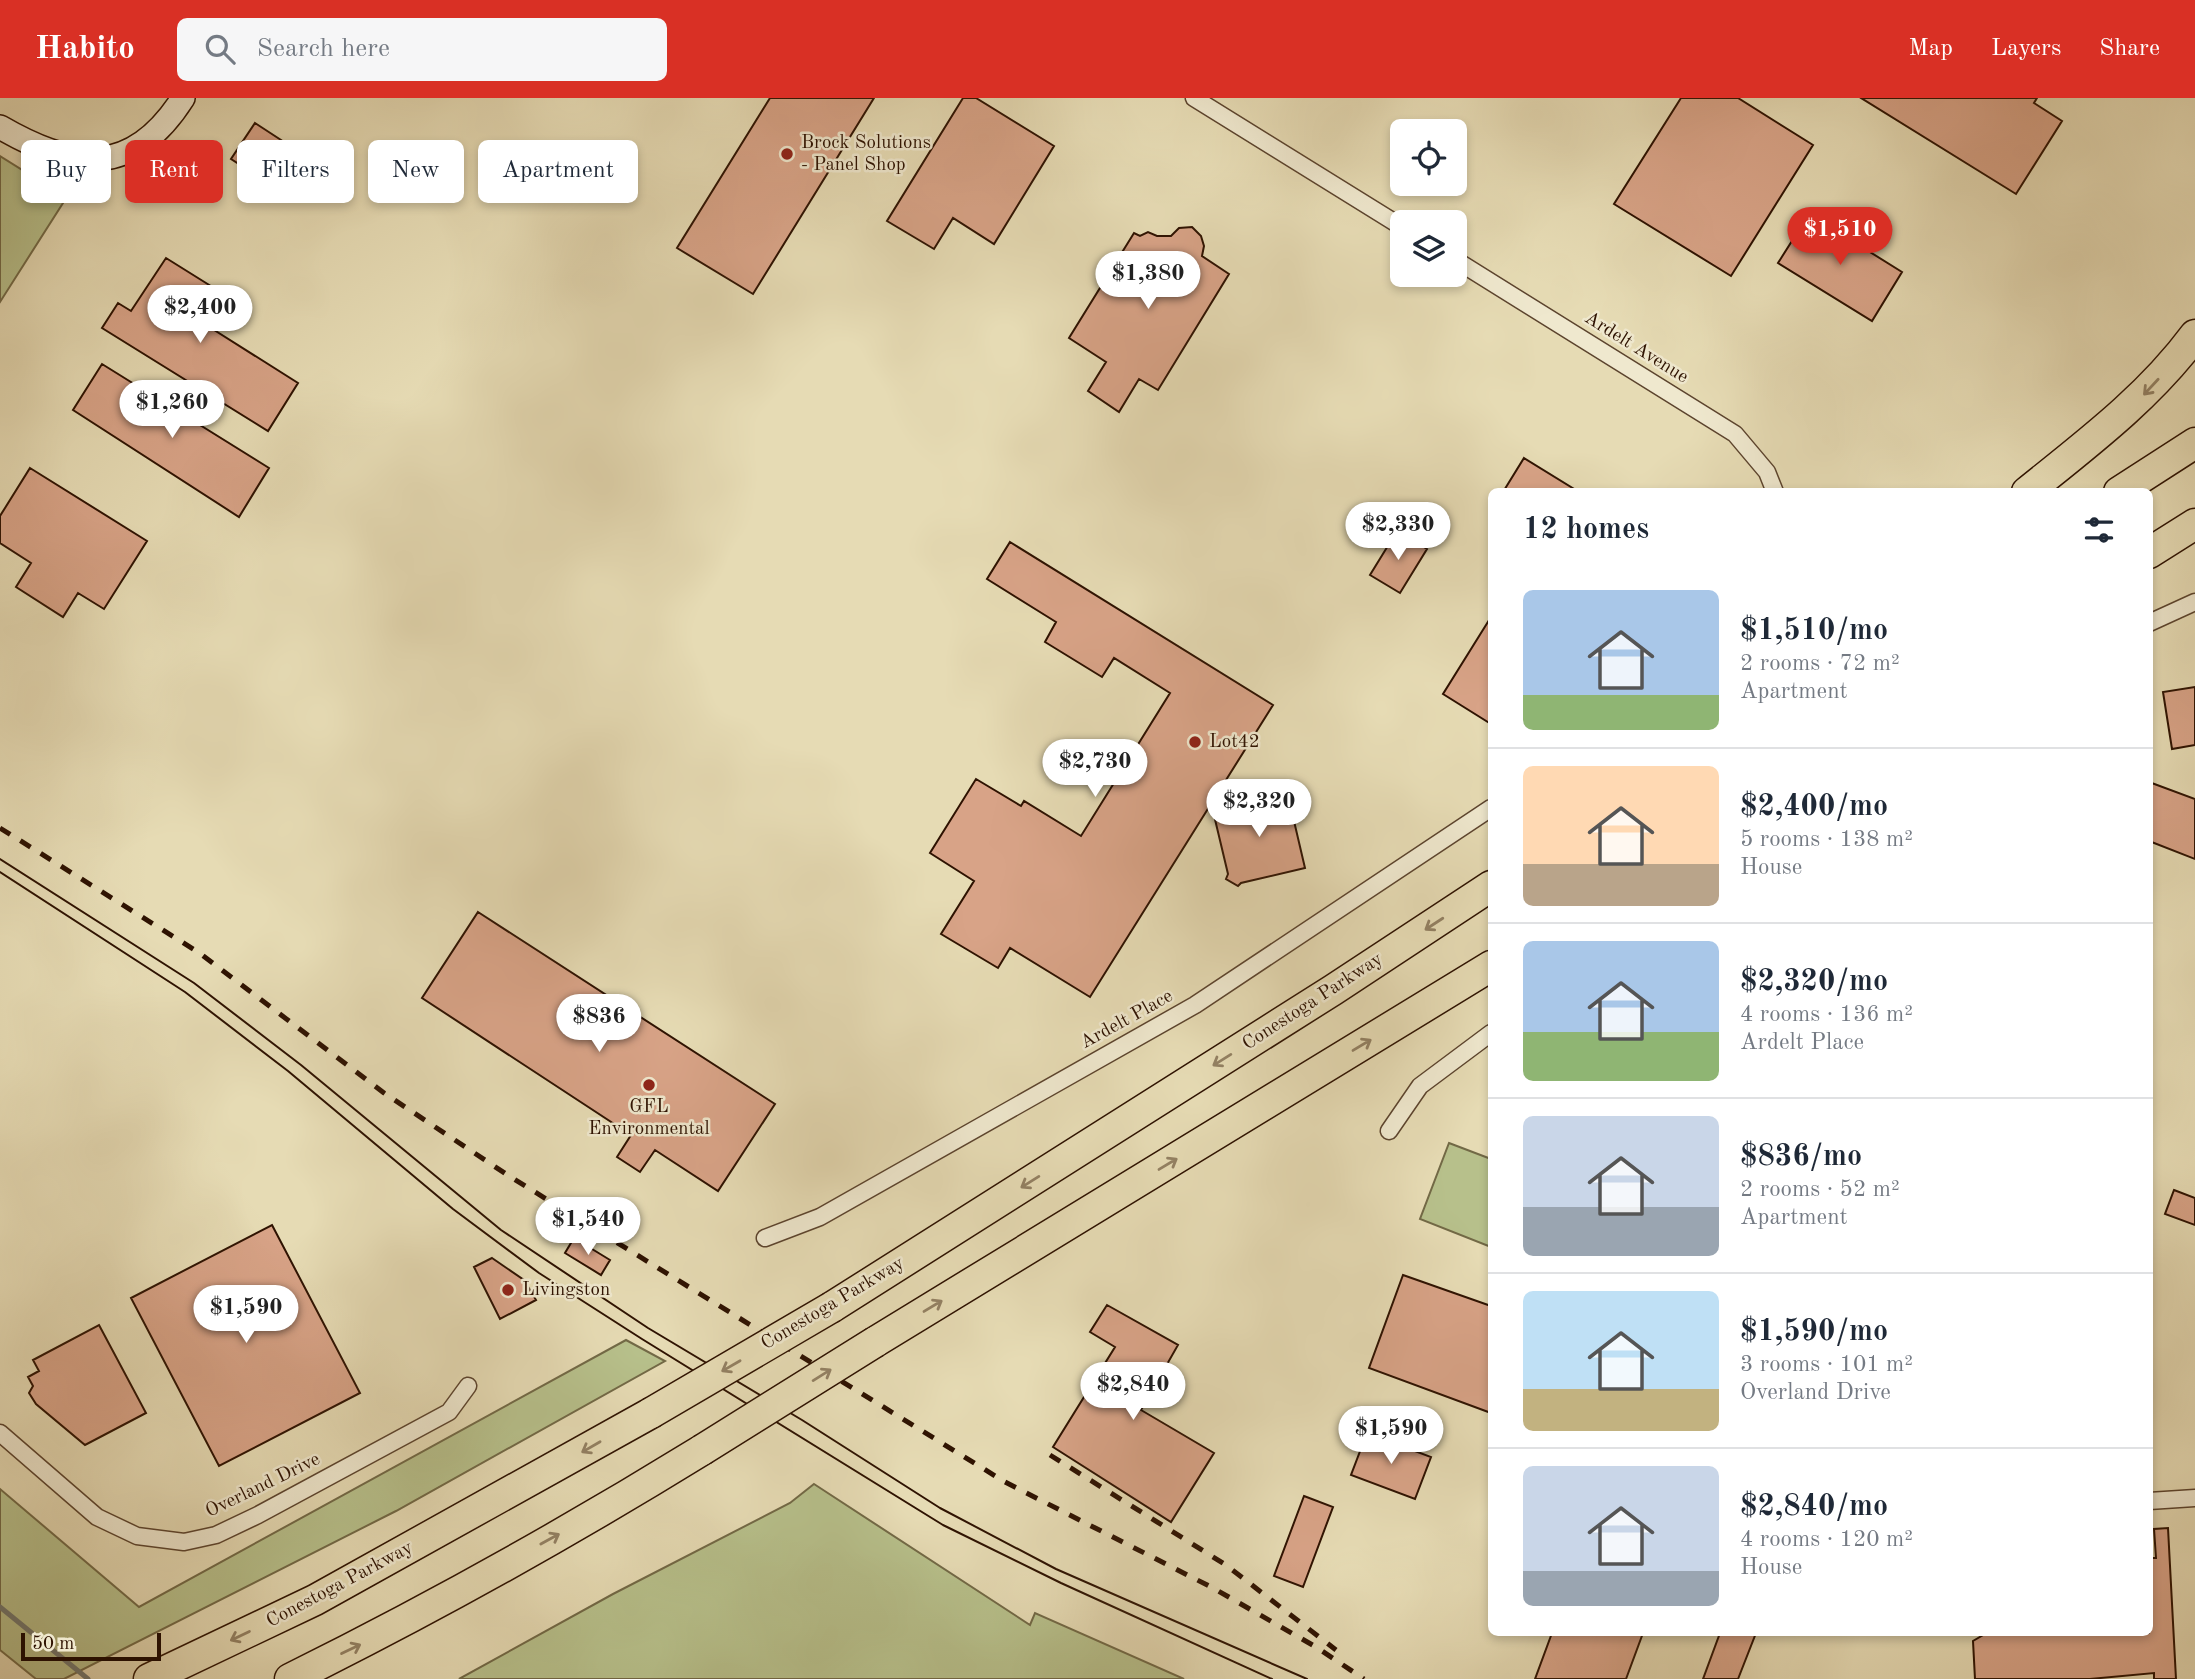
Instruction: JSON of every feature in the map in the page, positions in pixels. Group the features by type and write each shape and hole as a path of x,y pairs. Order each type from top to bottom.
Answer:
{"highway":[{"path":"2032,488 2140,400 2195,335"},
{"path":"2125,488 2195,443"},
{"path":"2153,550 2195,524"},
{"name":"Conestoga Parkway","path":"149,1679 315,1600 651,1413 832,1307 1322,997 1488,888"},
{"path":"290,1679 375,1637 615,1503 1488,968"}],"street":[{"path":"0,127 31,145 58,155 79,160 101,159 130,151 157,132 183,98"},
{"path":"1194,98 1390,220"},
{"name":"Ardelt Avenue","path":"1467,268 1735,434 1767,472 1773,488"},
{"path":"2153,621 2195,602"},
{"name":"Ardelt Place","path":"765,1238 820,1217 1195,1005 1488,809"},
{"path":"1389,1131 1419,1086 1488,1035"},
{"name":"Overland Drive","path":"0,1433 97,1517 137,1536 184,1542 216,1535 258,1515 449,1412 468,1386"},
{"path":"2153,1501 2195,1498"}],"green space":[{"path":"0,156 21,169 21,203 63,203 0,302"},
{"path":"1449,1143 1488,1158 1488,1246 1420,1219"},
{"path":"626,1340 665,1361 396,1511 64,1679 36,1679 0,1650 0,1489 139,1607"},
{"path":"814,1484 1030,1625 1035,1613 1184,1679 459,1679 613,1594 790,1503"}],"building":[{"name":"Brock Solutions - Panel Shop","path":"770,98 874,98 753,294 677,248"},
{"path":"963,98 976,98 1054,146 994,244 953,218 934,249 887,221"},
{"path":"1681,98 1738,98 1813,145 1731,276 1614,204"},
{"path":"1861,98 2037,98 2034,103 2062,121 2016,194"},
{"path":"255,123 281,140 244,140"},
{"path":"237,150 237,163 231,159"},
{"path":"1809,214 1902,272 1872,321 1778,263"},
{"path":"1192,227 1201,236 1204,246 1202,256 1229,274 1158,390 1139,379 1119,412 1088,391 1106,362 1069,338 1134,233 1140,236 1148,232 1157,236 1171,236 1179,228"},
{"path":"166,258 230,298 211,328 298,383 268,431 102,328 118,303 131,311"},
{"path":"102,364 269,468 239,517 73,410"},
{"path":"1524,458 1573,488 1505,488"},
{"path":"30,468 147,541 104,609 78,593 63,617 16,587 31,563 0,543 0,516"},
{"path":"1397,531 1427,549 1400,593 1370,575"},
{"name":"Lot42","path":"1010,542 1273,705 1090,997 1010,948 998,968 941,934 974,881 930,853 976,779 1021,806 1024,801 1081,836 1170,693 1114,658 1102,677 1045,642 1056,622 987,579"},
{"path":"1488,622 1488,722 1443,694"},
{"path":"2195,687 2195,745 2172,749 2163,692"},
{"path":"2153,783 2195,799 2195,859 2153,843"},
{"path":"1280,792 1293,799 1290,804 1305,868 1241,883 1238,886 1226,879 1228,874 1213,811 1277,796"},
{"name":"GFL Environmental","path":"478,912 775,1104 718,1191 655,1150 640,1172 617,1157 631,1135 422,998"},
{"path":"2174,1190 2195,1198 2195,1225 2165,1214"},
{"path":"272,1225 360,1393 219,1466 131,1298"},
{"path":"574,1238 610,1260 601,1275 565,1253"},
{"name":"Livingston","path":"492,1258 524,1280 536,1300 500,1319 474,1267"},
{"path":"1403,1275 1488,1305 1488,1412 1369,1368"},
{"path":"1107,1305 1178,1345 1141,1410 1214,1453 1171,1522 1053,1447 1115,1347 1090,1332"},
{"path":"99,1325 146,1413 85,1445 36,1404 29,1393 33,1386 28,1377 39,1371 33,1360"},
{"path":"1367,1433 1431,1457 1415,1499 1351,1475"},
{"path":"1304,1496 1333,1507 1303,1587 1274,1576"},
{"path":"2168,1528 2176,1679 2154,1679 2154,1673 2090,1679 1975,1679 1973,1641 1982,1636 2153,1636 2153,1558 2156,1558 2154,1529"},
{"path":"1551,1636 1642,1636 1626,1679 1535,1679"},
{"path":"1719,1636 1755,1636 1738,1679 1703,1679"}],"waterway":[{"path":"0,1607 88,1679"}],"tram line":[{"path":"0,859 194,983 301,1065 501,1230 648,1328 802,1420 940,1508 1056,1569 1307,1679"},
{"path":"0,872 185,992 288,1071 453,1209 539,1273 642,1339 943,1525 1061,1583 1272,1679"}],"railway":[{"path":"0,828 198,952 384,1093 509,1176 1005,1482 1213,1588 1316,1647 1364,1679"},
{"path":"1050,1455 1226,1565 1336,1650"}],"place":[{"name":"Brock Solutions - Panel Shop","path":"787,154"},
{"name":"Lot42","path":"1195,742"},
{"name":"GFL Environmental","path":"649,1085"},
{"name":"Livingston","path":"508,1290"}]}
